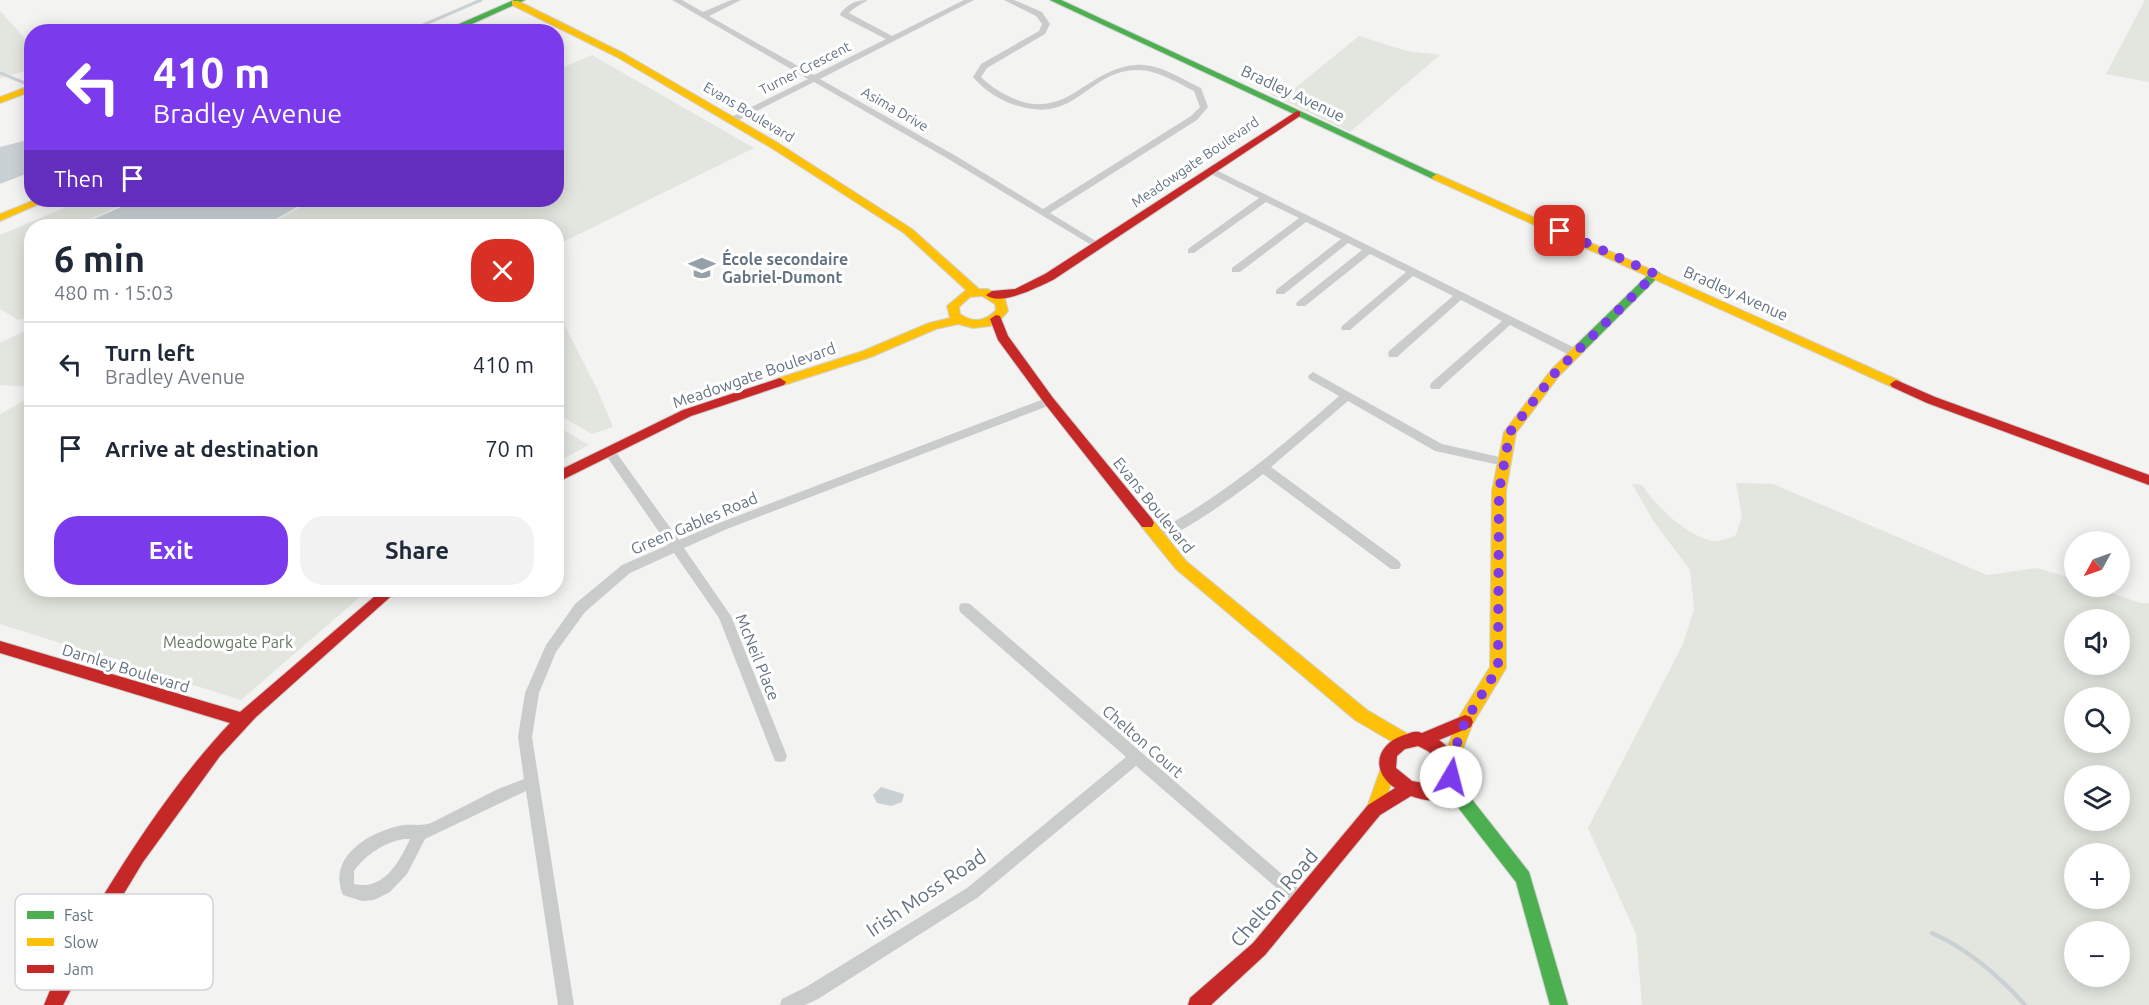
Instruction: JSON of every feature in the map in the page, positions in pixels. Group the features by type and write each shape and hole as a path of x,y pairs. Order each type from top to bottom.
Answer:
{"street":[{"name":"Asima Drive","path":"676,0 1045,212 1098,246"},
{"path":"704,15 737,0"},
{"path":"864,0 850,7 844,14 891,39"},
{"name":"Turner Crescent","path":"732,120 970,0"},
{"path":"1008,0 1039,14 1046,24 1042,32 984,66 977,77 987,89 1027,109 1046,109 1059,105 1116,72 1136,67 1156,70 1198,90 1204,107 1194,118 1045,212"},
{"name":"Bradley Avenue","path":"1054,0 1297,114 1931,400 2149,480"},
{"path":"464,24 518,1"},
{"name":"Evans Boulevard","path":"518,1 561,24"},
{"name":"Evans Boulevard","path":"564,25 732,120 908,231 950,272 975,292"},
{"path":"0,99 24,91"},
{"name":"Meadowgate Boulevard","path":"992,295 1017,292 1049,277 1297,114"},
{"path":"1212,171 1575,353"},
{"path":"1191,251 1266,198"},
{"path":"0,218 26,207"},
{"path":"1236,270 1306,218"},
{"path":"1280,292 1347,239"},
{"path":"1301,304 1368,250"},
{"name":"Evans Boulevard","path":"950,272 960,297"},
{"path":"1346,327 1412,272"},
{"path":"1430,795 1438,793 1449,783 1450,762 1465,722 1498,668 1499,491 1510,432 1555,373 1655,274"},
{"path":"975,292 992,295 994,316 970,324 955,316 952,306 960,297 975,292"},
{"name":"Meadowgate Boulevard","path":"994,316 1017,292"},
{"path":"1393,354 1460,296"},
{"name":"Meadowgate Boulevard","path":"564,474 687,413 867,354 955,316"},
{"name":"Evans Boulevard","path":"994,316 1002,337 1049,401 1181,566 1396,744"},
{"path":"1435,386 1509,320"},
{"path":"1313,376 1439,448 1504,462"},
{"path":"1158,536 1195,518 1264,468 1346,396"},
{"name":"Green Gables Road","path":"566,1005 525,737 532,693 551,649 580,608 626,569 676,547 1049,401"},
{"name":"McNeil Place","path":"609,451 725,616 780,756"},
{"path":"1264,468 1395,565"},
{"path":"115,894 180,797 242,720 350,621 382,597"},
{"name":"Chelton Court","path":"965,608 1300,899"},
{"name":"Darnley Boulevard","path":"0,647 242,720"},
{"path":"1465,722 1425,740 1396,744 1388,770 1397,783 1407,790 1430,795 1477,816"},
{"path":"1425,740 1440,748 1450,762"},
{"name":"Irish Moss Road","path":"788,1005 812,993 972,892 1135,758"},
{"name":"Chelton Road","path":"1374,810 1388,770"},
{"path":"420,834 403,869 388,886 367,894 348,891 345,880 347,868 358,855 375,844 403,832 420,834 512,789 531,783"},
{"path":"1449,783 1477,816 1523,878 1559,1005"},
{"name":"Chelton Road","path":"1197,1005 1259,949 1374,810 1407,790"},
{"path":"53,1005 60,990"}],"green space":[{"path":"2145,0 2149,0 2149,82 2106,74"},
{"path":"0,11 24,37 24,71 0,78"},
{"path":"1359,36 1407,51 1440,55 1350,132 1270,94 1294,89"},
{"path":"592,55 754,148 564,242 564,219 279,219 301,207 564,207 564,67"},
{"path":"66,207 117,207 90,219 38,219"},
{"path":"24,225 24,319 18,320 0,309 0,235"},
{"path":"564,324 597,389 613,427 592,434 564,418"},
{"path":"24,331 24,387 0,385 0,343"},
{"name":"Meadowgate Park","path":"24,401 24,597 360,597 241,700 0,624 0,414"},
{"path":"564,430 589,445 564,458"},
{"path":"1736,483 1773,484 1987,575 2037,568 2064,576 2064,597 2123,597 2140,603 2149,603 2149,1005 1642,1005 1636,934 1588,828 1683,644 1694,609 1690,570 1654,522 1632,484 1642,485 1663,511 1691,532 1712,541 1735,536 1742,517"}],"shaded area":[{"path":"24,141 24,175 0,184 0,147"},
{"path":"121,207 297,207 276,219 94,219"},
{"path":"881,787 904,794 902,802 891,806 877,803 873,795"}],"waterway":[{"path":"426,24 481,0"},
{"path":"0,73 24,83"},
{"path":"1932,933 1958,947 1982,964 2025,1005"}],"traffic: fast":[{"path":"464,24 521,0"},
{"path":"1054,0 1437,177"},
{"path":"1579,349 1655,274"},
{"path":"1449,783 1523,878 1559,1005"}],"traffic: slow":[{"path":"515,3 557,24"},
{"path":"564,27 620,55 774,145 908,231 975,292"},
{"path":"0,100 24,91"},
{"path":"1437,177 1896,384"},
{"path":"0,218 26,207"},
{"path":"984,292 1001,302 1002,311 997,317 986,323 973,324 954,316 953,306 967,294 984,292"},
{"path":"780,382 867,354 933,326 958,320"},
{"path":"1450,762 1465,722 1498,668 1499,491 1510,432 1555,373 1579,349"},
{"path":"1147,523 1181,565 1361,715 1402,739"},
{"path":"1374,810 1388,770"}],"traffic: jam":[{"path":"992,295 1017,292 1049,277 1297,114"},
{"path":"996,319 1002,337 1049,401 1147,523"},
{"path":"564,474 687,413 780,382"},
{"path":"1896,384 1931,400 2149,480"},
{"path":"114,894 137,856 214,751 250,712 383,597"},
{"path":"0,647 242,720"},
{"path":"1425,739 1465,722"},
{"path":"1417,738 1436,747 1449,763 1451,777 1438,793 1421,792 1407,787 1396,780 1389,770 1387,761 1390,751 1400,743 1417,738"},
{"path":"1197,1005 1259,949 1374,810 1407,790"},
{"path":"53,1005 61,990"}],"place":[{"name":"École secondaire Gabriel-Dumont","path":"702,268"}],"route":[{"path":"1451,777 1450,762 1465,722 1498,668 1499,491 1510,432 1555,373 1655,274 1560,231"}]}
